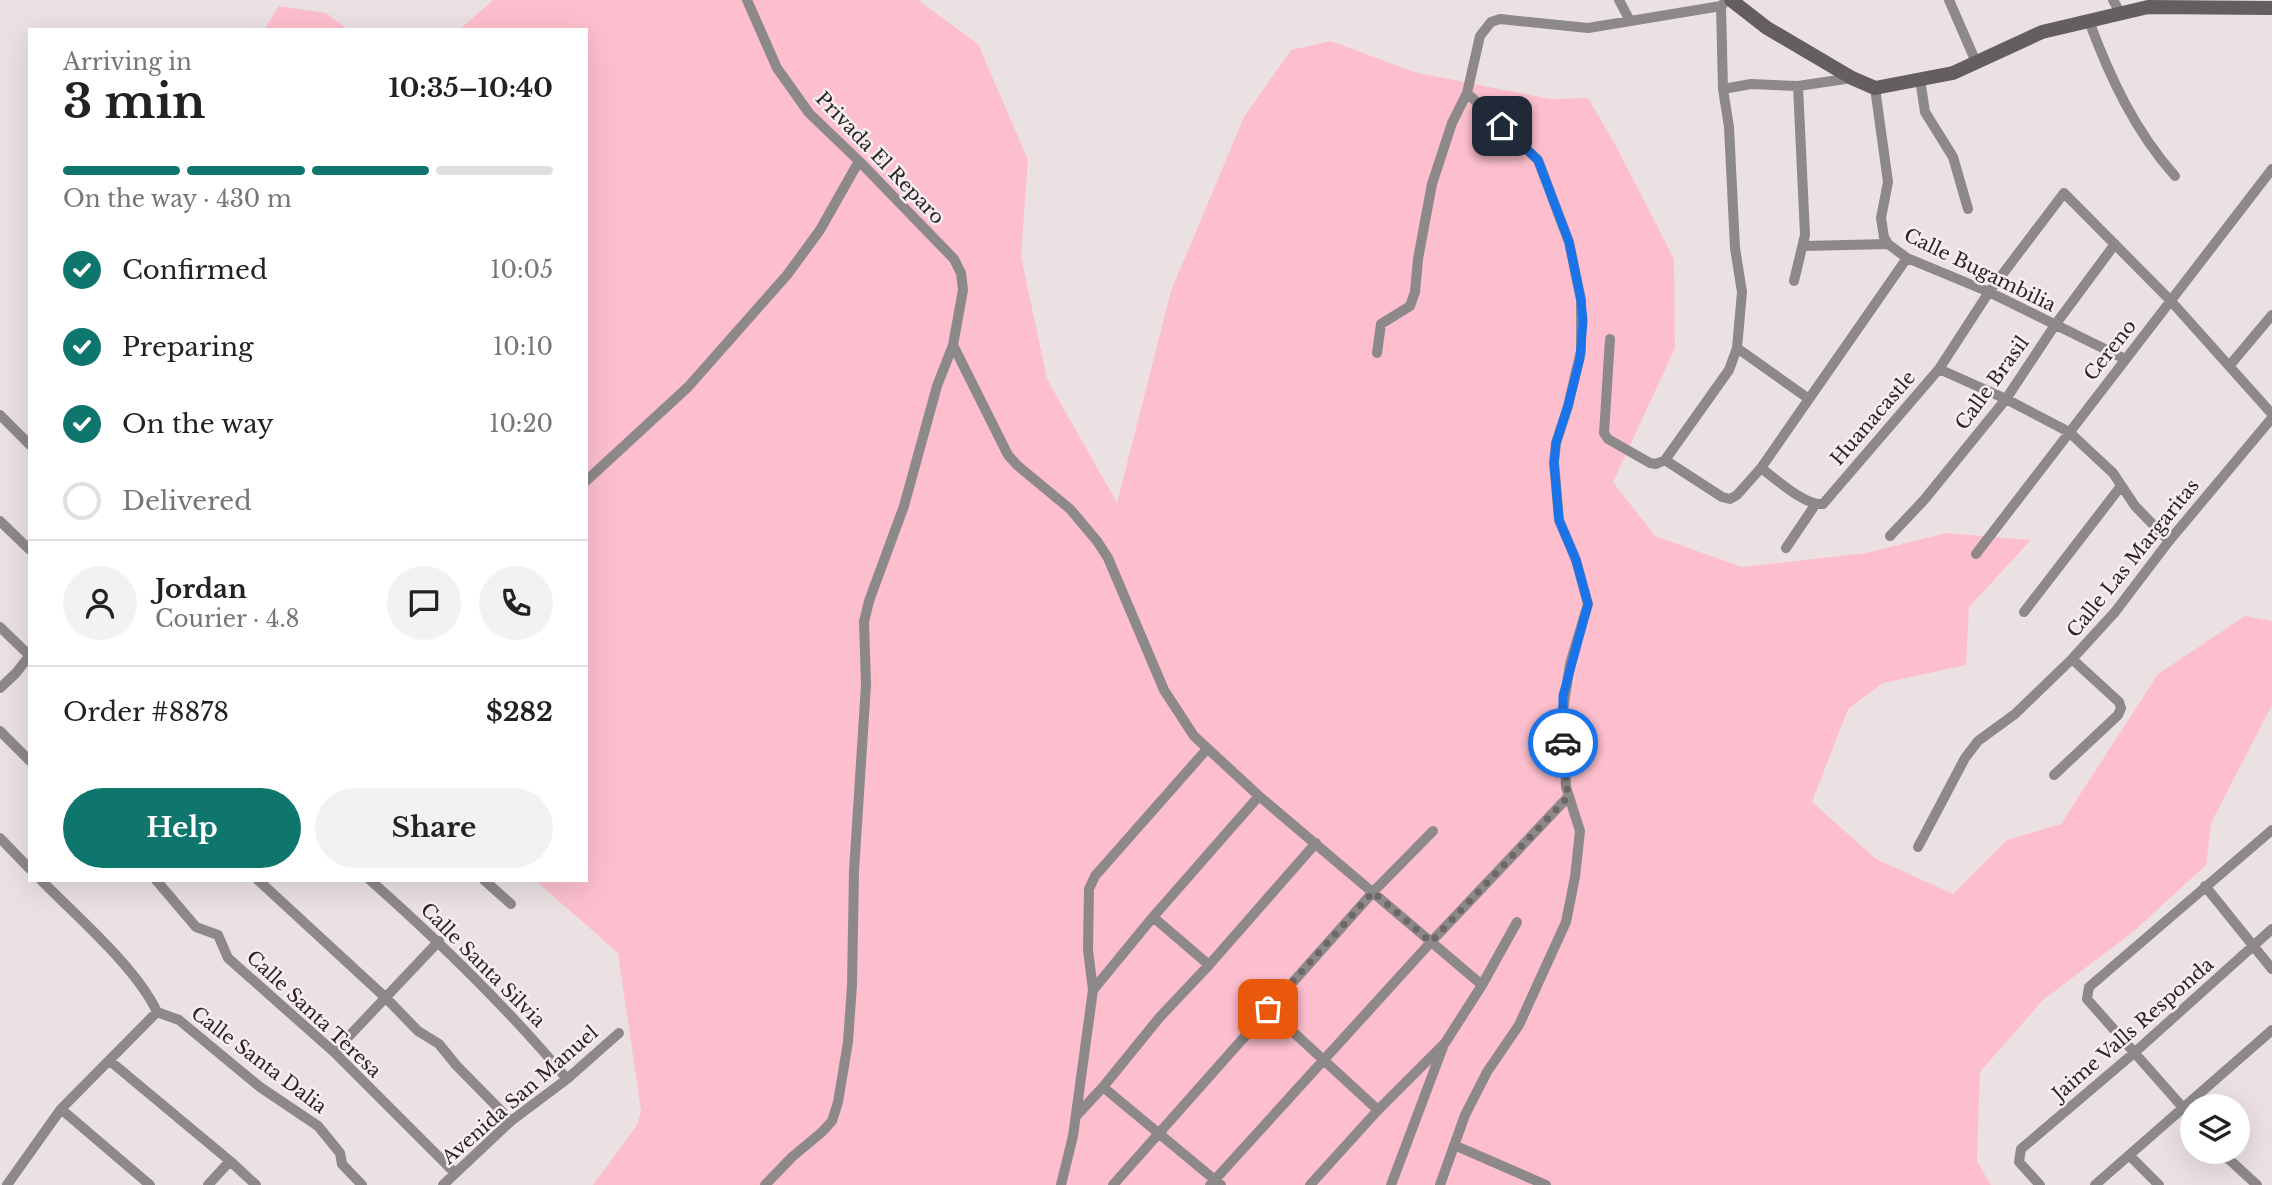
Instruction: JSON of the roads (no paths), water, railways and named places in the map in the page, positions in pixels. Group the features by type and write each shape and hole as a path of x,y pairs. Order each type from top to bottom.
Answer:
{"street":[{"name":"Privada El Reparo","path":"747,0 777,68 808,113 859,161 954,259 961,273 963,290 953,345 937,386 904,506 869,601 864,622 866,685 854,871 852,985 848,1042 838,1102 832,1121 765,1185"},
{"path":"1619,0 1630,21"},
{"path":"1949,0 1976,62"},
{"path":"2113,0 2121,13"},
{"path":"1611,338 1604,433 1608,439 1656,464 1665,460 1729,370 1737,348 1742,292 1735,248 1729,127 1723,89 1726,2"},
{"path":"1377,352 1381,324 1410,306 1415,292 1418,259 1432,184 1452,124 1467,93 1480,36 1494,20 1578,28 1630,21 1726,2 1852,78 1875,88 1953,73 2042,32 2121,13 2148,8 2272,8"},
{"path":"2089,21 2128,112 2154,152 2175,176"},
{"path":"1723,89 1751,85 1798,86 1852,78"},
{"path":"1920,79 1925,111 1953,157 1968,209"},
{"path":"1794,281 1804,246 1798,86"},
{"name":"Calle Bugambilia","path":"1875,88 1888,182 1881,218 1888,244 1908,258 1989,292 2125,359"},
{"path":"1440,1185 1465,1115 1487,1072 1523,1016 1566,922 1580,844 1578,824 1568,797 1562,734 1563,696 1588,604 1576,560 1559,520 1554,463 1556,443 1580,358 1583,321 1578,279 1569,242 1538,160 1467,93"},
{"path":"588,479 688,387 787,275 820,230 859,161"},
{"name":"Cereno","path":"1976,554 2272,169"},
{"name":"Huanacastle","path":"1786,548 1815,505 1823,504 1939,369 1989,292 2064,193 2115,244"},
{"path":"1804,246 1888,244"},
{"path":"2115,244 2230,365 2272,416"},
{"name":"Calle Brasil","path":"1890,536 1924,500 2006,399 2055,325 2115,244"},
{"path":"1665,460 1722,497 1730,499 1737,495 1761,468 1908,258"},
{"path":"2230,365 2272,315"},
{"path":"953,345 1008,455 1070,509 1108,558 1164,690 1184,722 1207,749 1259,796 1482,985"},
{"path":"1737,348 1809,399"},
{"path":"1939,369 2006,399 2069,432 2113,473 2135,506 2169,541"},
{"path":"0,415 28,442"},
{"name":"Calle Las Margaritas","path":"1918,848 1965,758 1978,741 2014,714 2072,659 2115,612 2169,541 2272,416"},
{"path":"1761,468 1815,505"},
{"path":"2024,612 2121,486"},
{"path":"0,521 28,548"},
{"path":"0,627 28,653"},
{"path":"0,688 28,658"},
{"path":"2053,775 2118,715 2121,708 2119,702 2072,659"},
{"path":"0,731 28,759"},
{"path":"1061,1185 1072,1145 1093,990 1088,950 1089,889 1095,876 1207,749"},
{"path":"1093,990 1259,796"},
{"path":"1103,1087 1215,1183 1322,1061 1568,797"},
{"path":"2180,1104 2087,999 2089,987 2272,830"},
{"path":"1113,1185 1373,892 1433,831"},
{"path":"0,838 28,867"},
{"path":"1076,1116 1159,1018 1316,843"},
{"path":"15,1182 61,1109 157,1012 149,994 44,882"},
{"name":"Calle Santa Teresa","path":"158,882 196,927 218,935 228,958 334,1052 455,1173"},
{"name":"Calle Santa Silvia","path":"372,882 439,941 528,1032 567,1079"},
{"path":"486,882 511,904"},
{"path":"266,883 418,1031 439,1044 511,1121"},
{"path":"2205,886 2272,969"},
{"path":"1153,917 1209,965"},
{"path":"1391,1185 1445,1043 1482,985 1517,922"},
{"name":"Jaime Valls Responda","path":"2040,1185 2019,1162 2021,1149 2134,1053 2272,929"},
{"path":"334,1052 439,941"},
{"path":"1268,1009 1378,1110"},
{"name":"Calle Santa Dalia","path":"157,1012 179,1020 260,1087 318,1126 340,1153 342,1164 362,1185"},
{"path":"2198,1094 2272,1030"},
{"name":"Avenida San Manuel","path":"443,1185 511,1121 567,1079 619,1033"},
{"path":"1310,1185 1378,1110 1445,1043"},
{"path":"110,1061 256,1185"},
{"path":"61,1109 150,1185"},
{"path":"2095,1185 2180,1110"},
{"path":"1454,1145 1546,1185"},
{"path":"2129,1155 2159,1185"},
{"path":"208,1185 230,1161"},
{"path":"2234,1164 2257,1185"}]}
